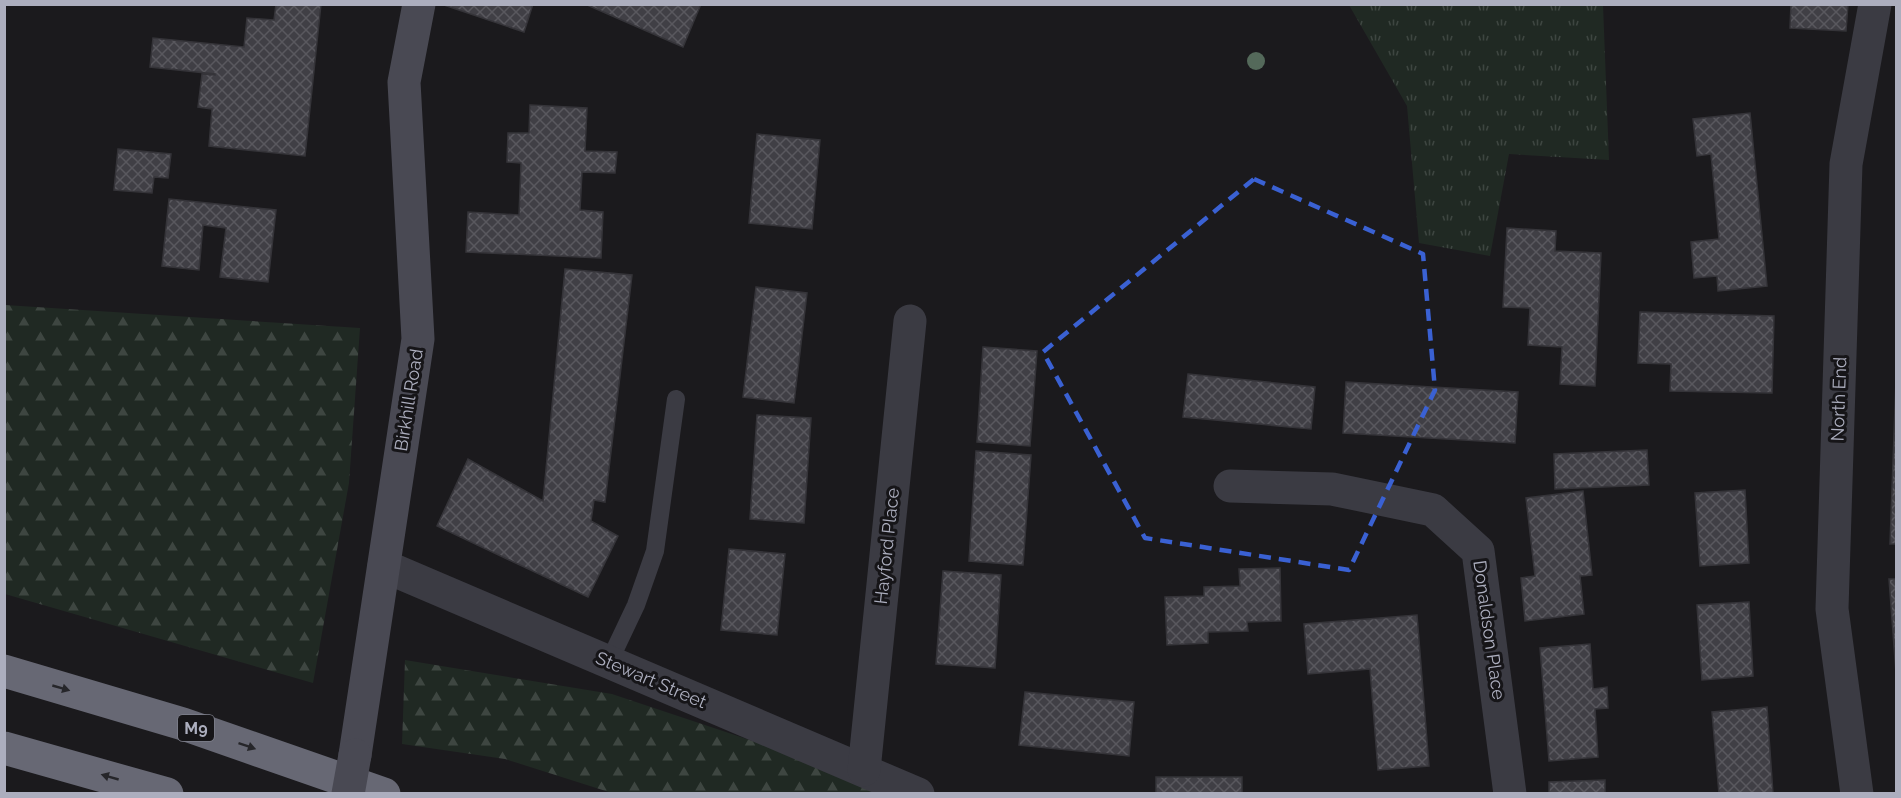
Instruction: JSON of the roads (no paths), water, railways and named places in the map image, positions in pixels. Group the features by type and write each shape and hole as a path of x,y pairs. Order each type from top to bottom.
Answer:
{"highway":[{"name":"M9","path":"4,671 183,724 384,794"},
{"path":"4,748 167,794"}],"street":[{"name":"Birkhill Road","path":"348,794 418,339 404,82 419,4"},
{"name":"North End","path":"1857,794 1832,609 1846,164 1875,4"},
{"name":"Hayford Place","path":"864,770 910,321"},
{"name":"Donaldson Place","path":"1230,486 1332,489 1433,510 1478,551 1510,794"},
{"name":"Stewart Street","path":"384,566 918,794"}],"lane":[{"path":"609,662 636,605 655,551 676,399"}]}
